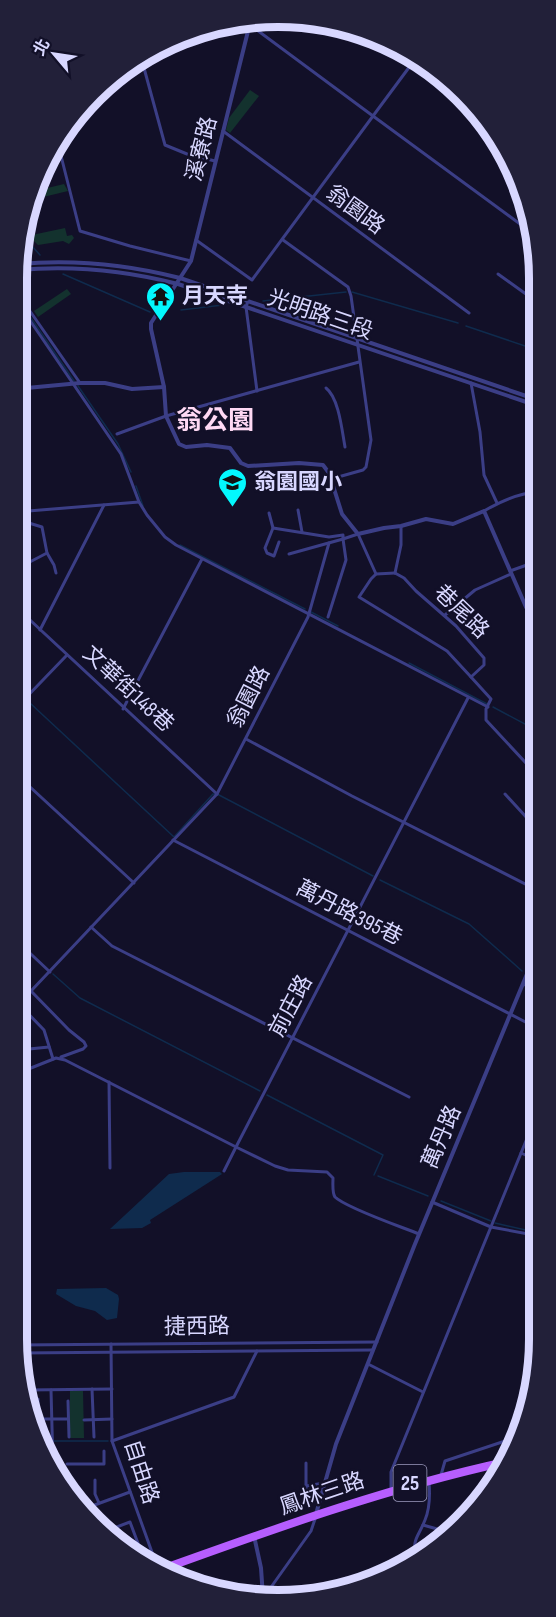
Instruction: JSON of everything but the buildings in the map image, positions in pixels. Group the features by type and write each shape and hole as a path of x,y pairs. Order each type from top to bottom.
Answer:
{"main road":[{"name":"鳳林三路","path":"254,1536 441,1475 496,1462"},
{"name":"鳳林三路","path":"316,1516 391,1488 494,1466"},
{"name":"25","path":"170,1566 254,1536"}],"street":[{"path":"254,28 523,226"},
{"name":"溪寮路","path":"178,284 191,261 248,29"},
{"path":"196,240 252,280 411,65"},
{"path":"144,66 165,146 216,161"},
{"name":"翁園路","path":"223,132 469,313"},
{"path":"60,153 80,231 191,261"},
{"path":"283,240 350,289 371,440 366,467 363,470 331,479"},
{"name":"光明路三段","path":"28,263 105,264 131,267 180,278 529,397"},
{"name":"光明路三段","path":"28,269 48,267 116,270 178,284 529,403"},
{"path":"498,273 529,296"},
{"path":"178,284 152,323 151,330 164,387 166,416 179,444 186,447 230,448 242,463 248,466 319,463 326,467 342,514 358,534 376,574"},
{"path":"248,301 246,307 257,391"},
{"path":"27,307 80,383"},
{"path":"27,316 121,454 139,502 165,537 202,559 488,707 486,716 488,723 529,766"},
{"path":"117,434 166,416 359,362"},
{"path":"470,377 480,432 484,475 497,503"},
{"path":"27,388 80,383 105,383 132,389 164,387"},
{"path":"326,388 331,392 335,401 345,447"},
{"path":"289,554 358,534 426,519 442,524 453,524 497,503 529,493"},
{"path":"27,511 139,502"},
{"path":"40,630 104,505"},
{"path":"298,510 302,532"},
{"path":"484,511 529,612"},
{"path":"269,513 273,528 265,548 267,553 274,556 279,542"},
{"path":"27,522 42,527 47,553 56,573"},
{"path":"401,526 401,545 395,573 376,574 370,579 359,597 447,651 471,677"},
{"path":"273,528 329,537 343,535 346,560 328,617"},
{"name":"翁園路","path":"31,992 216,795 309,614 329,543"},
{"path":"27,563 47,553"},
{"path":"123,709 202,559"},
{"path":"445,615 475,590 529,565"},
{"name":"巷尾路","path":"395,573 404,578 445,615 484,658 484,665 471,677 490,696 488,707"},
{"name":"文華街148巷","path":"27,618 216,795"},
{"path":"27,697 67,654"},
{"name":"前庄路","path":"224,1171 468,698"},
{"path":"246,739 529,886"},
{"path":"27,784 134,883"},
{"path":"506,794 529,821"},
{"name":"萬丹路395巷","path":"173,840 529,1024"},
{"path":"91,927 112,946 409,1097"},
{"path":"27,950 50,972"},
{"name":"萬丹路","path":"373,1350 529,969"},
{"path":"523,984 529,986"},
{"path":"27,989 86,1046 27,1070"},
{"path":"27,1012 44,1030 53,1059"},
{"path":"29,1049 49,1047"},
{"path":"60,1058 275,1166 288,1170 327,1172 333,1178 334,1194 337,1198 359,1211 420,1234"},
{"path":"109,1082 110,1168"},
{"path":"391,1488 391,1472 529,1133"},
{"path":"521,1153 529,1157"},
{"path":"432,1202 490,1227 529,1234"},
{"name":"捷西路","path":"27,1345 377,1342"},
{"name":"自由路","path":"111,1344 112,1441 154,1557"},
{"path":"269,1589 311,1532 336,1444 373,1350"},
{"name":"捷西路","path":"28,1353 373,1350"},
{"path":"112,1441 234,1397 257,1351"},
{"path":"368,1364 423,1392"},
{"path":"92,1389 94,1437"},
{"path":"32,1390 112,1389"},
{"path":"51,1390 52,1448"},
{"path":"38,1399 38,1412"},
{"path":"68,1401 69,1437"},
{"path":"40,1419 68,1419"},
{"path":"84,1420 112,1419"},
{"path":"441,1475 445,1461 508,1440"},
{"path":"67,1464 104,1464 104,1451"},
{"path":"306,1462 306,1493"},
{"path":"95,1480 95,1494 99,1503"},
{"path":"414,1550 413,1543 423,1525 430,1497 429,1480"},
{"path":"306,1486 324,1483"},
{"path":"92,1506 130,1492"},
{"name":"自由路","path":"115,1528 130,1522 138,1547"},
{"path":"423,1525 439,1529"},
{"path":"254,1536 261,1568 262,1589"},
{"path":"147,1553 152,1551"}],"green space":[{"path":"250,90 259,96 230,133 226,130 229,118"},
{"path":"64,184 68,191 40,198 43,189"},
{"path":"65,228 67,236 72,235 74,238 69,244 63,241 38,245 30,237 31,233 32,235"},
{"path":"67,289 71,294 38,317 34,311"},
{"path":"70,1391 83,1391 84,1438 70,1438"}],"water":[{"path":"220,1172 222,1174 150,1220 151,1223 142,1228 110,1229 169,1174"},
{"path":"106,1288 118,1295 117,1318 107,1320 95,1311 76,1306 56,1294 57,1289"}],"waterway":[{"path":"29,243 40,255"},
{"path":"63,274 150,312"},
{"path":"263,301 346,292"},
{"path":"352,292 458,323"},
{"path":"181,310 223,305"},
{"path":"27,312 74,381"},
{"path":"466,326 529,347"},
{"path":"78,386 118,444 131,472"},
{"path":"136,486 143,506"},
{"path":"180,545 305,609"},
{"path":"311,612 338,626"},
{"path":"409,663 487,704"},
{"path":"27,700 174,837 213,794 219,795 373,876"},
{"path":"493,707 529,726"},
{"path":"380,880 469,924 522,971"},
{"path":"53,974 80,998 260,1091"},
{"path":"267,1095 383,1155 374,1175"},
{"path":"378,1176 428,1196"},
{"path":"441,1201 491,1221"},
{"path":"495,1223 529,1231"},
{"path":"49,1441 108,1441"}],"place":[{"name":"月天寺","path":"161,322"},
{"name":"翁園國小","path":"233,508"}],"district":[{"name":"翁公園","path":"215,421"}]}
